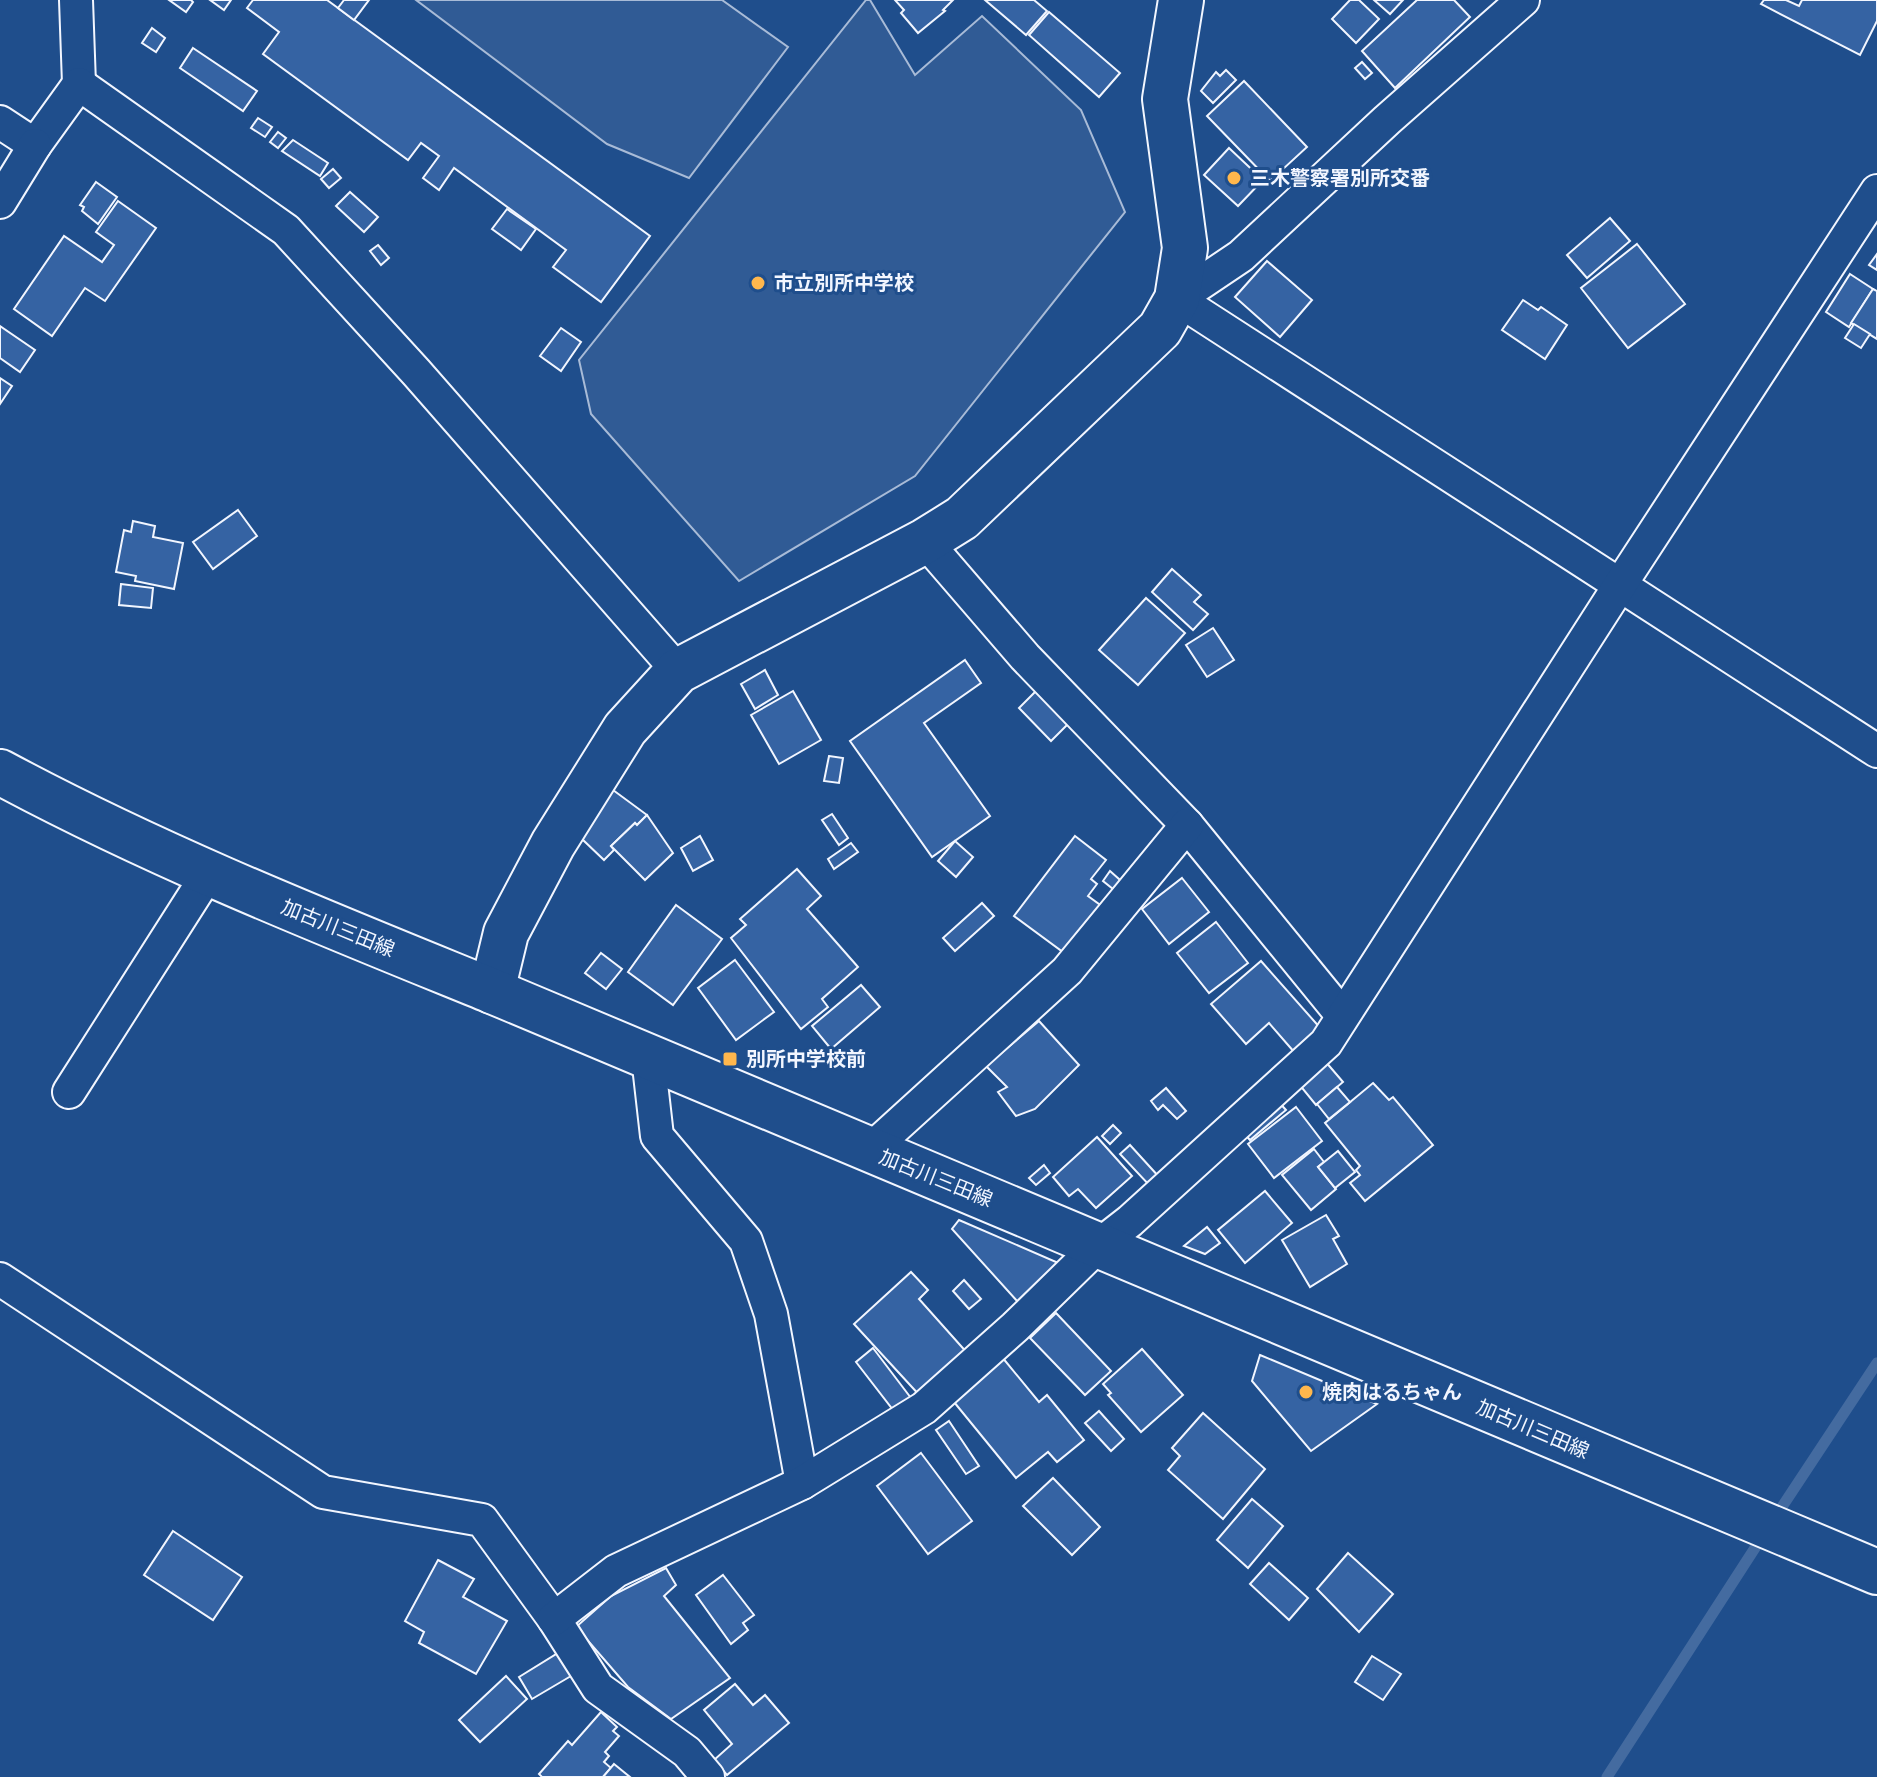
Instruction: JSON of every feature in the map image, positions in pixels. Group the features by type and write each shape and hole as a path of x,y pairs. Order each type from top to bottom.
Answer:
{"main road":[{"path":"492,991 506,933 553,844 625,729 678,671 925,541 962,518 1160,329 1177,299 1185,248 1165,99 1181,0"},
{"name":"加古川三田線","path":"0,772 59,804 208,874 1877,1572"}],"street":[{"path":"0,202 35,145 79,84 76,0"},
{"path":"1523,0 1387,120 1241,256 1177,299 1877,751"},
{"path":"79,84 286,230 416,372 678,671"},
{"path":"0,122 35,145"},
{"path":"554,1619 616,1571 802,1483 924,1408 1015,1327 1098,1246 1130,1221 1326,1043 1877,191"},
{"path":"925,541 1025,657 1187,825 1342,1015"},
{"path":"869,1151 1067,971 1187,825"},
{"path":"69,1092 208,874"},
{"path":"648,1057 657,1136 746,1241 771,1314 802,1483"},
{"path":"0,1279 323,1492 482,1520 554,1619 598,1688 687,1752 708,1777"}],"shaded area":[{"path":"416,0 722,0 788,47 689,178 607,144"},
{"path":"866,0 870,0 915,75 982,16 1081,110 1125,212 915,476 739,581 591,414 579,360"}],"building":[{"path":"169,0 191,0 193,2 186,12"},
{"path":"210,0 231,0 224,10"},
{"path":"253,0 327,0 650,236 601,302 553,267 566,250 454,168 439,190 423,178 439,156 421,143 408,160 263,54 279,32 247,8"},
{"path":"344,0 369,0 354,20 338,8"},
{"path":"895,0 953,0 945,11 918,33 901,13 904,10"},
{"path":"985,0 1034,0 1047,11 1026,35"},
{"path":"1350,0 1359,0 1379,19 1356,43 1332,19"},
{"path":"1374,0 1403,0 1390,14"},
{"path":"1417,0 1454,0 1470,17 1395,88 1362,51"},
{"path":"1764,0 1786,0 1799,6 1802,0 1877,0 1877,21 1860,55 1761,4"},
{"path":"1049,12 1120,73 1099,97 1029,35"},
{"path":"152,28 165,38 156,52 142,43"},
{"path":"193,48 257,91 243,111 180,68"},
{"path":"1362,62 1372,73 1365,79 1355,68"},
{"path":"1226,70 1236,80 1213,103 1201,91 1216,72 1220,76"},
{"path":"1244,81 1307,147 1270,181 1207,116"},
{"path":"258,118 272,127 265,137 251,128"},
{"path":"278,132 286,138 278,148 270,142"},
{"path":"293,140 328,163 320,176 282,151"},
{"name":"三木警察署別所交番","path":"1229,148 1263,180 1238,206 1204,175"},
{"path":"333,169 341,178 329,188 321,179"},
{"path":"96,182 117,197 98,224 82,211 84,207 80,205"},
{"path":"350,192 378,217 364,232 336,206"},
{"path":"118,201 156,228 105,301 85,288 52,336 14,309 64,236 102,262 114,245 96,232"},
{"path":"507,209 536,229 521,250 492,229"},
{"path":"1610,218 1630,241 1587,278 1567,255"},
{"path":"1637,244 1685,304 1628,348 1581,288"},
{"path":"378,245 389,258 381,265 370,251"},
{"path":"1877,254 1877,270 1869,265"},
{"path":"1267,261 1312,300 1280,337 1235,297"},
{"path":"1850,274 1873,289 1849,327 1826,312"},
{"path":"1873,289 1877,291 1877,339 1851,323"},
{"path":"1523,300 1538,310 1541,307 1567,325 1545,359 1502,330"},
{"path":"1854,324 1870,334 1861,348 1845,338"},
{"path":"0,326 35,350 20,372 0,358"},
{"path":"561,328 581,342 561,371 540,356"},
{"path":"0,378 12,386 0,404"},
{"path":"238,510 257,536 213,569 193,542"},
{"path":"133,521 155,526 153,537 183,543 174,589 135,581 136,576 116,572 124,530 131,532"},
{"path":"1172,569 1201,595 1194,602 1208,614 1193,630 1152,592"},
{"path":"121,584 153,588 151,608 119,605"},
{"path":"1146,598 1185,633 1138,685 1099,650"},
{"path":"1213,628 1234,660 1207,677 1186,645"},
{"path":"965,660 981,683 924,723 990,816 932,857 850,741"},
{"path":"765,670 778,695 755,709 741,684"},
{"path":"1038,689 1070,722 1051,741 1019,708"},
{"path":"793,691 821,740 779,764 751,715"},
{"path":"829,756 843,758 839,783 824,781"},
{"path":"613,790 647,815 611,846 614,850 604,860 582,839"},
{"path":"832,814 848,838 839,845 822,820"},
{"path":"647,815 673,853 645,880 611,846"},
{"path":"700,836 713,860 693,871 681,848"},
{"path":"1075,836 1106,860 1091,879 1097,884 1088,896 1103,907 1067,955 1014,916"},
{"path":"955,841 973,857 956,877 938,861"},
{"path":"851,843 858,852 834,869 828,859"},
{"path":"797,869 821,896 807,909 858,967 822,999 828,1007 801,1029 731,938 746,925 740,919"},
{"path":"1110,871 1129,888 1123,897 1103,881"},
{"path":"1182,878 1209,912 1169,944 1142,909"},
{"path":"982,903 994,916 955,951 943,938"},
{"path":"676,905 722,939 673,1005 628,972"},
{"path":"1216,922 1248,963 1209,993 1177,953"},
{"path":"601,953 622,969 606,989 585,973"},
{"path":"735,960 774,1012 736,1040 698,988"},
{"path":"1261,961 1322,1030 1295,1053 1269,1023 1246,1044 1211,1004"},
{"path":"861,985 880,1007 831,1049 812,1026"},
{"path":"1039,1021 1079,1065 1035,1109 1016,1116 998,1092 1007,1087 986,1066"},
{"path":"1325,1061 1343,1082 1316,1105 1298,1083"},
{"path":"1373,1083 1389,1100 1393,1097 1433,1145 1365,1201 1350,1183 1360,1175 1356,1170 1360,1166 1325,1123"},
{"path":"1337,1087 1350,1102 1329,1119 1317,1104"},
{"path":"1166,1088 1186,1111 1177,1119 1163,1105 1158,1110 1151,1101"},
{"path":"1276,1099 1286,1110 1250,1140 1241,1130"},
{"path":"1296,1107 1322,1141 1274,1178 1248,1144"},
{"path":"1113,1125 1121,1133 1110,1144 1102,1136"},
{"path":"1097,1137 1132,1176 1096,1208 1078,1189 1069,1196 1053,1177"},
{"path":"1130,1145 1160,1178 1150,1186 1120,1154"},
{"path":"1314,1149 1324,1162 1318,1167 1336,1189 1311,1210 1282,1175"},
{"path":"1338,1151 1355,1172 1335,1188 1318,1167"},
{"path":"1044,1165 1050,1173 1036,1185 1029,1178"},
{"path":"1265,1191 1292,1223 1245,1263 1218,1230"},
{"path":"1326,1215 1339,1236 1333,1239 1347,1264 1310,1287 1282,1240"},
{"path":"959,1220 1063,1265 1018,1302 952,1229"},
{"path":"1207,1227 1220,1243 1205,1254 1184,1246"},
{"path":"911,1272 928,1290 919,1299 969,1355 922,1398 854,1324"},
{"path":"964,1280 981,1299 969,1309 953,1291"},
{"path":"1056,1313 1111,1371 1085,1395 1030,1338"},
{"path":"873,1348 914,1402 897,1415 856,1362"},
{"path":"1142,1349 1183,1395 1141,1432 1108,1395 1111,1393 1103,1384"},
{"name":"焼肉はるちゃん","path":"1260,1355 1377,1404 1311,1451 1252,1381"},
{"path":"1002,1357 1039,1402 1047,1395 1084,1440 1057,1462 1048,1452 1016,1478 954,1402"},
{"path":"1099,1411 1124,1439 1111,1451 1085,1423"},
{"path":"1203,1413 1265,1469 1223,1519 1168,1470 1180,1456 1172,1448"},
{"path":"949,1421 979,1466 966,1474 936,1430"},
{"path":"921,1453 972,1521 928,1554 877,1486"},
{"path":"1053,1478 1100,1527 1072,1555 1023,1506"},
{"path":"1252,1499 1283,1526 1248,1568 1217,1540"},
{"path":"173,1531 242,1577 213,1620 144,1575"},
{"path":"1348,1553 1393,1594 1359,1632 1317,1589"},
{"path":"438,1560 474,1579 463,1597 507,1621 476,1674 419,1643 424,1632 405,1621"},
{"path":"1269,1563 1308,1598 1289,1620 1250,1584"},
{"path":"666,1568 676,1585 664,1596 730,1678 671,1719 628,1687 576,1627 611,1596"},
{"path":"723,1575 754,1615 743,1623 748,1630 731,1644 696,1595"},
{"path":"558,1653 571,1676 532,1699 519,1677"},
{"path":"1372,1656 1401,1674 1383,1700 1355,1682"},
{"path":"506,1676 527,1699 480,1742 459,1720"},
{"path":"735,1684 753,1705 765,1695 789,1723 727,1775 714,1760 732,1744 704,1710"},
{"path":"601,1712 617,1727 613,1731 619,1736 605,1752 609,1756 604,1762 611,1768 603,1777 542,1777 539,1774 568,1741 572,1745"},
{"path":"614,1764 630,1777 603,1777"}],"waterway":[{"path":"1774,1519 1877,1363"},
{"path":"1607,1777 1764,1534"}],"place":[{"name":"三木警察署別所交番","path":"1234,178"},
{"name":"市立別所中学校","path":"758,283"},
{"name":"別所中学校前","path":"730,1059"},
{"name":"焼肉はるちゃん","path":"1306,1392"}]}
